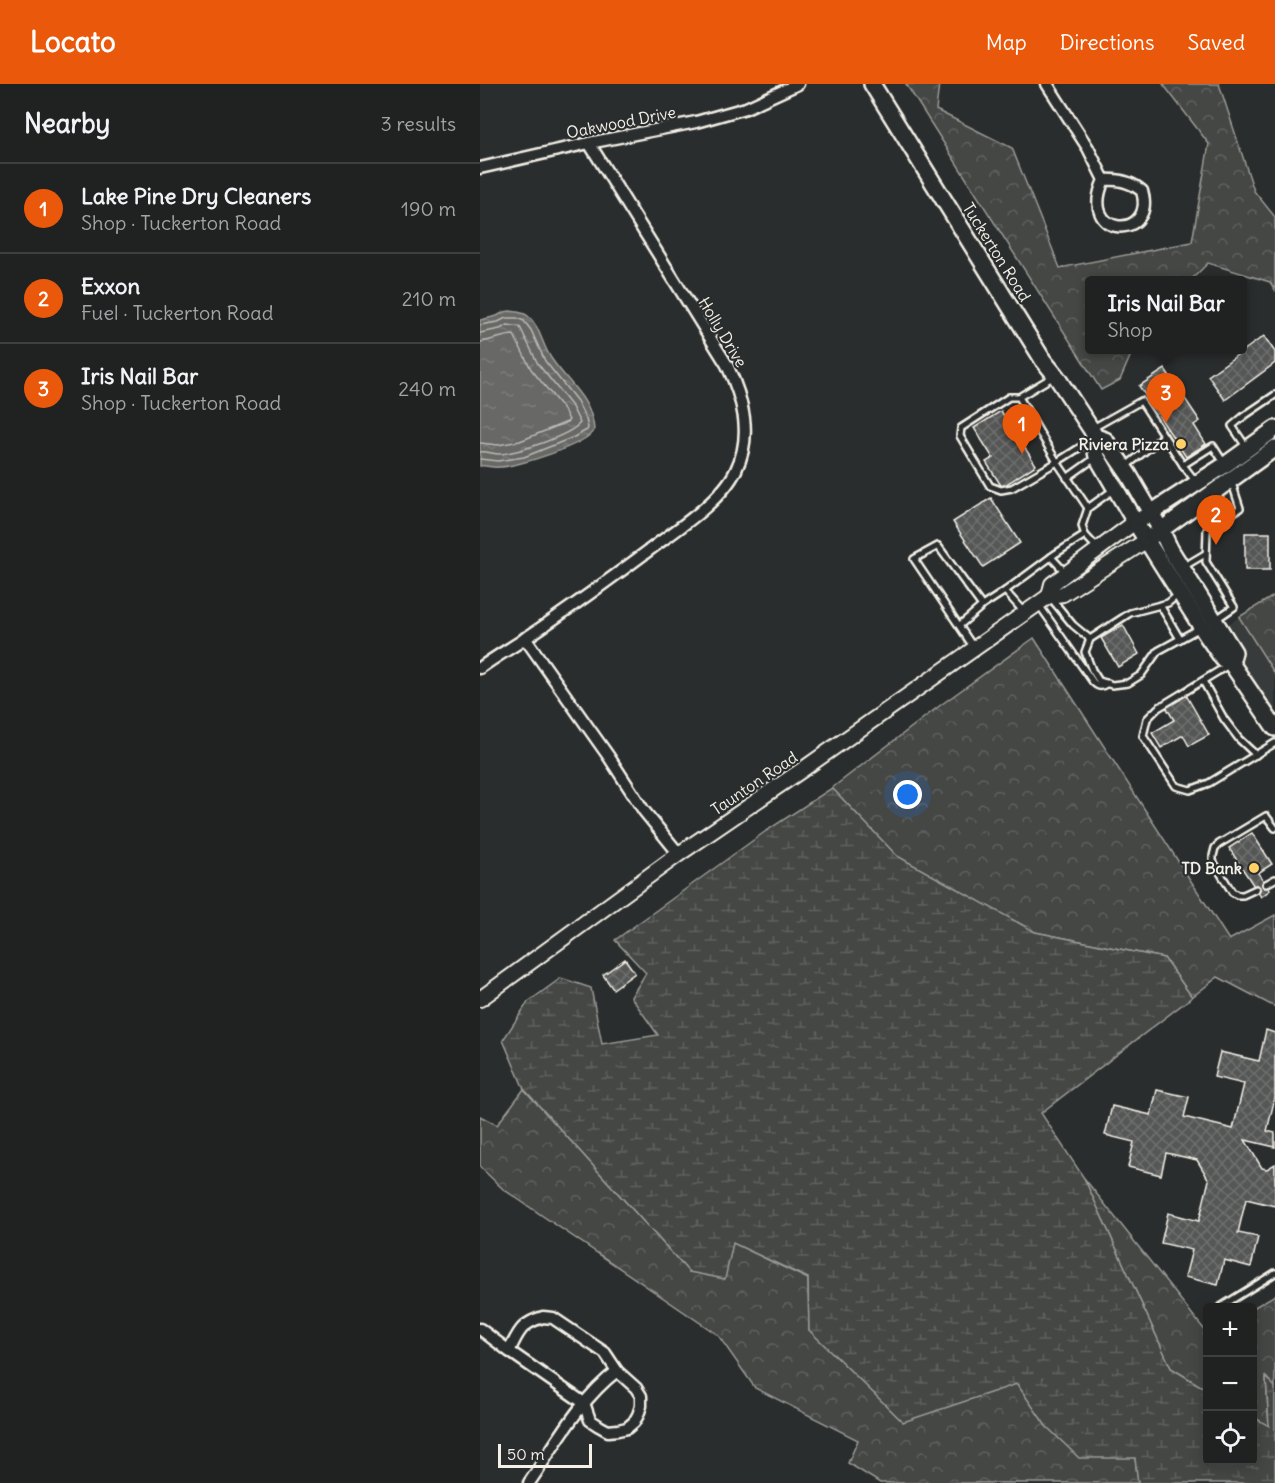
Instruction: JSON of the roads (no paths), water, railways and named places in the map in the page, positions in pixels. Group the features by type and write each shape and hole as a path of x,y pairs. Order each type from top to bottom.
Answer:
{"main road":[{"name":"Tuckerton Road","path":"872,84 1037,350 1094,433 1105,440 1125,467 1182,568 1223,659 1231,663 1275,728"},
{"path":"1147,540 1196,504 1228,472 1247,448 1275,429"},
{"name":"Tuckerton Road","path":"1094,433 1097,457 1135,522 1180,592 1208,624"},
{"path":"1135,522 1197,483 1228,472 1275,448"}],"street":[{"name":"Oakwood Drive","path":"480,168 696,122 746,108 798,84"},
{"path":"1047,84 1088,148 1104,180"},
{"name":"Holly Drive","path":"480,668 615,576 722,492 737,469 744,440 746,423 743,409 727,365 589,143"},
{"path":"1104,180 1124,181 1142,191 1145,207 1142,214 1131,225 1125,227 1111,225 1102,217 1098,207 1100,188 1104,180"},
{"name":"Taunton Road","path":"1043,599 1052,584 1135,522"},
{"name":"Taunton Road","path":"480,999 679,854 1043,599 1063,594 1147,540"},
{"path":"525,638 644,811 679,854"},
{"path":"480,1329 509,1351 584,1402 590,1420 608,1431 627,1428 638,1415 641,1396 636,1388 617,1371 605,1353 553,1317 532,1320 525,1325 509,1351"},
{"path":"529,1483 584,1402 617,1371"}],"lane":[{"path":"1056,376 1019,397 1009,397 961,428 960,436 990,486 1001,490 1012,488 1057,462 1141,401 1197,483"},
{"path":"1247,448 1232,426 1275,395"},
{"path":"1019,397 1057,462 1088,508"},
{"path":"1125,467 1164,436"},
{"path":"1180,592 1168,603 1130,613 1090,639 1085,652 1099,681 1112,685 1128,683 1141,675 1158,651 1234,607 1206,562 1205,554 1207,530 1240,508 1228,472 1213,446 1183,465"},
{"path":"1067,478 1097,457"},
{"path":"1098,549 1085,535 1082,526 1088,508 1116,488"},
{"path":"1196,504 1213,526"},
{"path":"960,626 982,606 1085,535"},
{"path":"974,648 914,559 938,546 982,606"},
{"path":"1182,568 1205,554"},
{"path":"1051,557 1066,573"},
{"path":"1005,591 1024,613"},
{"path":"1043,599 1090,639"},
{"path":"1043,599 1093,682 1098,687 1108,683"},
{"path":"1160,605 1180,639"},
{"path":"1231,663 1158,708 1147,719 1143,736 1176,786 1190,790 1209,783 1275,743"},
{"path":"1203,681 1229,726 1256,755"},
{"path":"1256,889 1243,895 1232,892 1212,856 1218,845 1266,816 1275,828"},
{"path":"1266,884 1275,879"},
{"path":"1227,1303 1275,1273"}],"water":[{"path":"510,311 524,314 532,320 551,358 584,400 589,409 594,430 578,442 535,459 508,466 480,466 480,320"}],"place":[{"name":"Iris Nail Bar","path":"1166,423"},
{"name":"Riviera Pizza","path":"1181,444"},
{"name":"Lake Pine Dry Cleaners","path":"1022,454"},
{"name":"Exxon","path":"1216,545"},
{"name":"TD Bank","path":"1254,868"}]}
